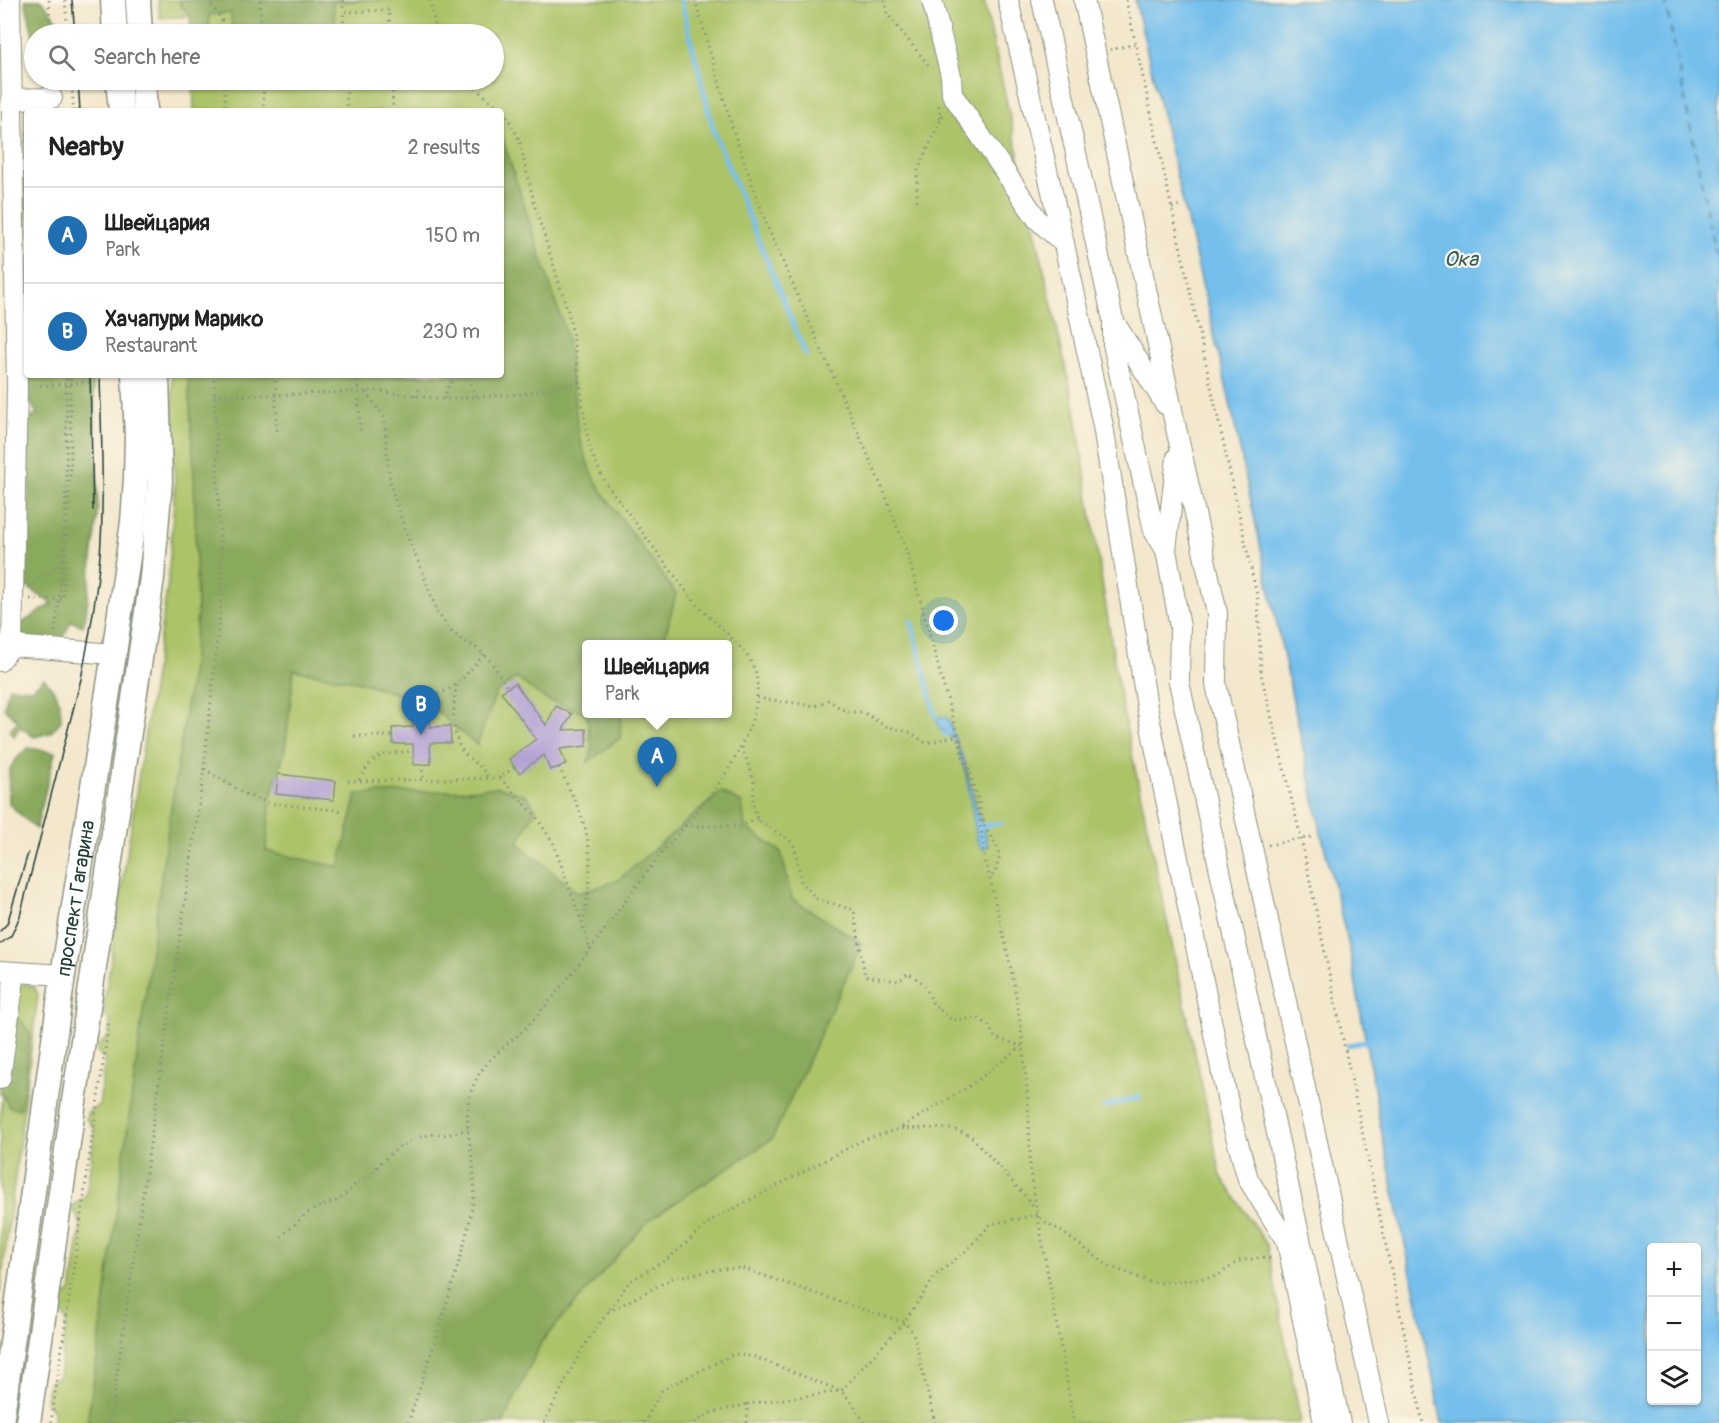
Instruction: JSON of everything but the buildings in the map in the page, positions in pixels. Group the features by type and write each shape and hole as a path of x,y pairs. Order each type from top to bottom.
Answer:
{"main road":[{"path":"112,0 114,24"},
{"path":"138,0 139,24"},
{"path":"112,108 116,90"},
{"path":"144,90 145,108"},
{"name":"проспект Гагарина","path":"1,1423 63,975 132,533 137,436 134,378"},
{"name":"проспект Гагарина","path":"28,1423 152,578 160,481 157,378"}],"street":[{"path":"0,661 6,645 13,598 7,245 11,99 5,70 10,0"},
{"path":"932,0 951,76 946,95 1037,219 1064,244"},
{"path":"1008,0 1103,426 1148,707 1232,1122 1248,1179 1287,1242 1324,1423"},
{"path":"1042,0 1113,320 1113,344 1154,531 1166,550"},
{"path":"1084,0 1173,419 1217,613 1216,684 1379,1423"},
{"path":"11,99 51,98"},
{"path":"1113,320 1173,419"},
{"path":"1179,442 1166,550 1180,627 1179,682 1340,1423"},
{"path":"6,645 114,654"},
{"path":"0,1079 7,971 63,975"}],"path":[{"path":"49,0 50,24"},
{"path":"65,0 67,24"},
{"path":"208,0 223,24"},
{"path":"260,0 261,24"},
{"path":"343,0 344,24"},
{"path":"430,0 435,24"},
{"path":"695,0 731,123 768,228 885,494 908,555 954,730 968,774 979,816 984,861 1011,971 1022,1046 1030,1137 1030,1171 1074,1423"},
{"path":"885,0 887,14 929,66 933,76"},
{"path":"1126,0 1258,600 1261,674 1301,838 1423,1423"},
{"path":"343,12 389,10 390,24"},
{"path":"72,90 73,108"},
{"path":"225,90 225,108"},
{"path":"263,90 264,108"},
{"path":"346,90 347,108"},
{"path":"392,90 393,108"},
{"path":"477,90 499,108"},
{"path":"917,201 917,173 940,122 946,95"},
{"path":"940,122 946,95"},
{"path":"408,1423 426,1373 465,1243 474,1194 474,1174 468,1129 468,1103 473,1085 493,1055 535,1019 727,772 742,746 757,698 758,683 751,664 732,639 686,591 605,482 595,461 588,441 568,311 535,207 519,140 504,114"},
{"path":"1172,208 1181,206"},
{"path":"54,640 63,562 68,378"},
{"path":"110,1423 204,769 222,593 214,378"},
{"path":"275,378 278,434"},
{"path":"358,378 360,431"},
{"path":"9,387 94,382"},
{"path":"444,399 447,388 452,382"},
{"path":"214,395 392,391 444,399 477,398 523,394 579,382"},
{"path":"471,383 477,398"},
{"path":"13,598 63,599 71,457 68,384"},
{"path":"415,396 420,388"},
{"path":"366,392 384,417 388,472 392,490 437,612 452,632 484,654 508,688"},
{"path":"13,598 63,562"},
{"path":"421,706 422,700 441,694 457,685 484,654"},
{"path":"457,685 453,701 456,742 462,752 484,769 488,778"},
{"path":"757,698 816,706 828,700 847,712 863,712 885,726 909,732 926,743 956,736"},
{"path":"954,730 960,739 985,827 998,849 999,859 990,879"},
{"path":"450,734 456,734"},
{"path":"354,736 393,735"},
{"path":"742,746 754,781 753,804 757,819 792,842 795,847 801,882 817,899 854,910 865,976 899,981 908,972 924,984 933,1004 952,1020 978,1018 989,1026 995,1038 1022,1046"},
{"path":"359,780 371,762 378,757 388,753 413,752"},
{"path":"422,764 423,779"},
{"path":"348,781 500,778 515,767"},
{"path":"559,767 581,814 589,848 590,884 583,925"},
{"path":"204,769 247,795 268,803 343,811"},
{"path":"500,778 535,815 552,843 590,950"},
{"path":"685,826 740,826 757,819"},
{"path":"51,1423 109,1022"},
{"path":"544,1423 583,1347 629,1282 670,1257 711,1220 863,1140 899,1129 968,1087 1022,1046"},
{"path":"281,1237 306,1214 345,1195 372,1174 381,1162 399,1147 419,1137 456,1133 468,1129"},
{"path":"899,1129 953,1129 971,1136 1036,1208"},
{"path":"1037,1215 1107,1265 1153,1283 1217,1276 1239,1262 1265,1257 1292,1264"},
{"path":"695,1423 710,1413 748,1404 841,1391 904,1322 937,1274 964,1253 991,1224 1037,1215"},
{"path":"608,1312 673,1278 721,1269 742,1268 904,1322 913,1332 935,1423"},
{"path":"644,1423 662,1390 734,1354 755,1357 841,1391 850,1400 864,1423"},
{"path":"747,1423 748,1404"}],"green space":[{"path":"25,0 42,0 60,24 30,24"},
{"path":"158,0 984,0 1075,409 1120,697 1221,1176 1267,1245 1301,1423 53,1423 54,1412 46,1401 48,1383 59,1377 67,1320 58,1309 60,1298 71,1292 81,1223 73,1210 73,1205 86,1196 95,1130 86,1118 88,1112 99,1105 105,1061 97,1051 97,1047 108,1037 110,1022 103,1011 168,583 175,486 172,378 504,378 504,108 194,108 193,90 504,90 504,24 209,24 209,15 160,18"},
{"path":"179,0 368,0 333,2 335,24 232,24 231,13 209,15 209,24 190,24 190,15 180,5"},
{"path":"51,99 42,108 25,108 25,102"},
{"path":"504,143 566,334 579,437 589,467 602,492 676,594 664,640 582,640 582,712 547,700 516,678 496,693 477,745 431,705 361,682 294,670 285,750 271,797 266,851 339,867 357,794 498,787 526,795 536,809 518,843 578,893 617,881 721,792 742,803 745,827 781,852 792,899 862,943 772,1139 649,1220 542,1341 503,1423 87,1423 192,666 197,614 194,471 188,378 504,378"},
{"path":"24,159 24,191 15,171"},
{"path":"24,201 24,225 17,219"},
{"path":"25,378 93,378 98,508 86,615 83,626 71,621 61,642 26,639 17,626 52,604 23,584 30,475 22,424 37,414 24,391"},
{"path":"44,678 58,697 61,721 50,733 34,737 20,727 14,736 9,730 18,721 4,708 9,687 32,689"},
{"path":"587,718 621,718 620,738 588,762 592,749"},
{"path":"28,748 55,752 36,829 9,804 8,779 11,767"},
{"path":"24,984 34,987 38,996 0,1293 0,1120 16,990"},
{"path":"0,994 14,1017 21,1021 30,1033 20,1109 9,1107 4,1096 0,1094"}],"water":[{"name":"Ока","path":"1135,0 1719,0 1719,1423 1442,1423 1381,1129 1350,951 1322,837 1229,398"},
{"path":"936,717 945,717 949,720 964,760 988,847 982,849 977,839 966,774 956,744 945,731 940,730"}],"waterway":[{"path":"681,0 714,132 806,355"},
{"path":"911,620 936,717"},
{"path":"982,826 1001,823"},
{"path":"1348,1045 1369,1041"},
{"path":"1104,1107 1140,1097"}],"ferry route":[{"path":"1665,0 1719,269"}],"tram line":[{"path":"72,0 74,24"},
{"path":"79,90 80,108"},
{"path":"90,378 93,510"},
{"path":"0,944 11,936 20,916 81,679 89,637 96,595 102,530 100,378"},
{"path":"0,931 7,924 28,853"}],"place":[{"name":"Хачапури Марико","path":"421,735"},
{"name":"Швейцария","path":"657,787"}]}
